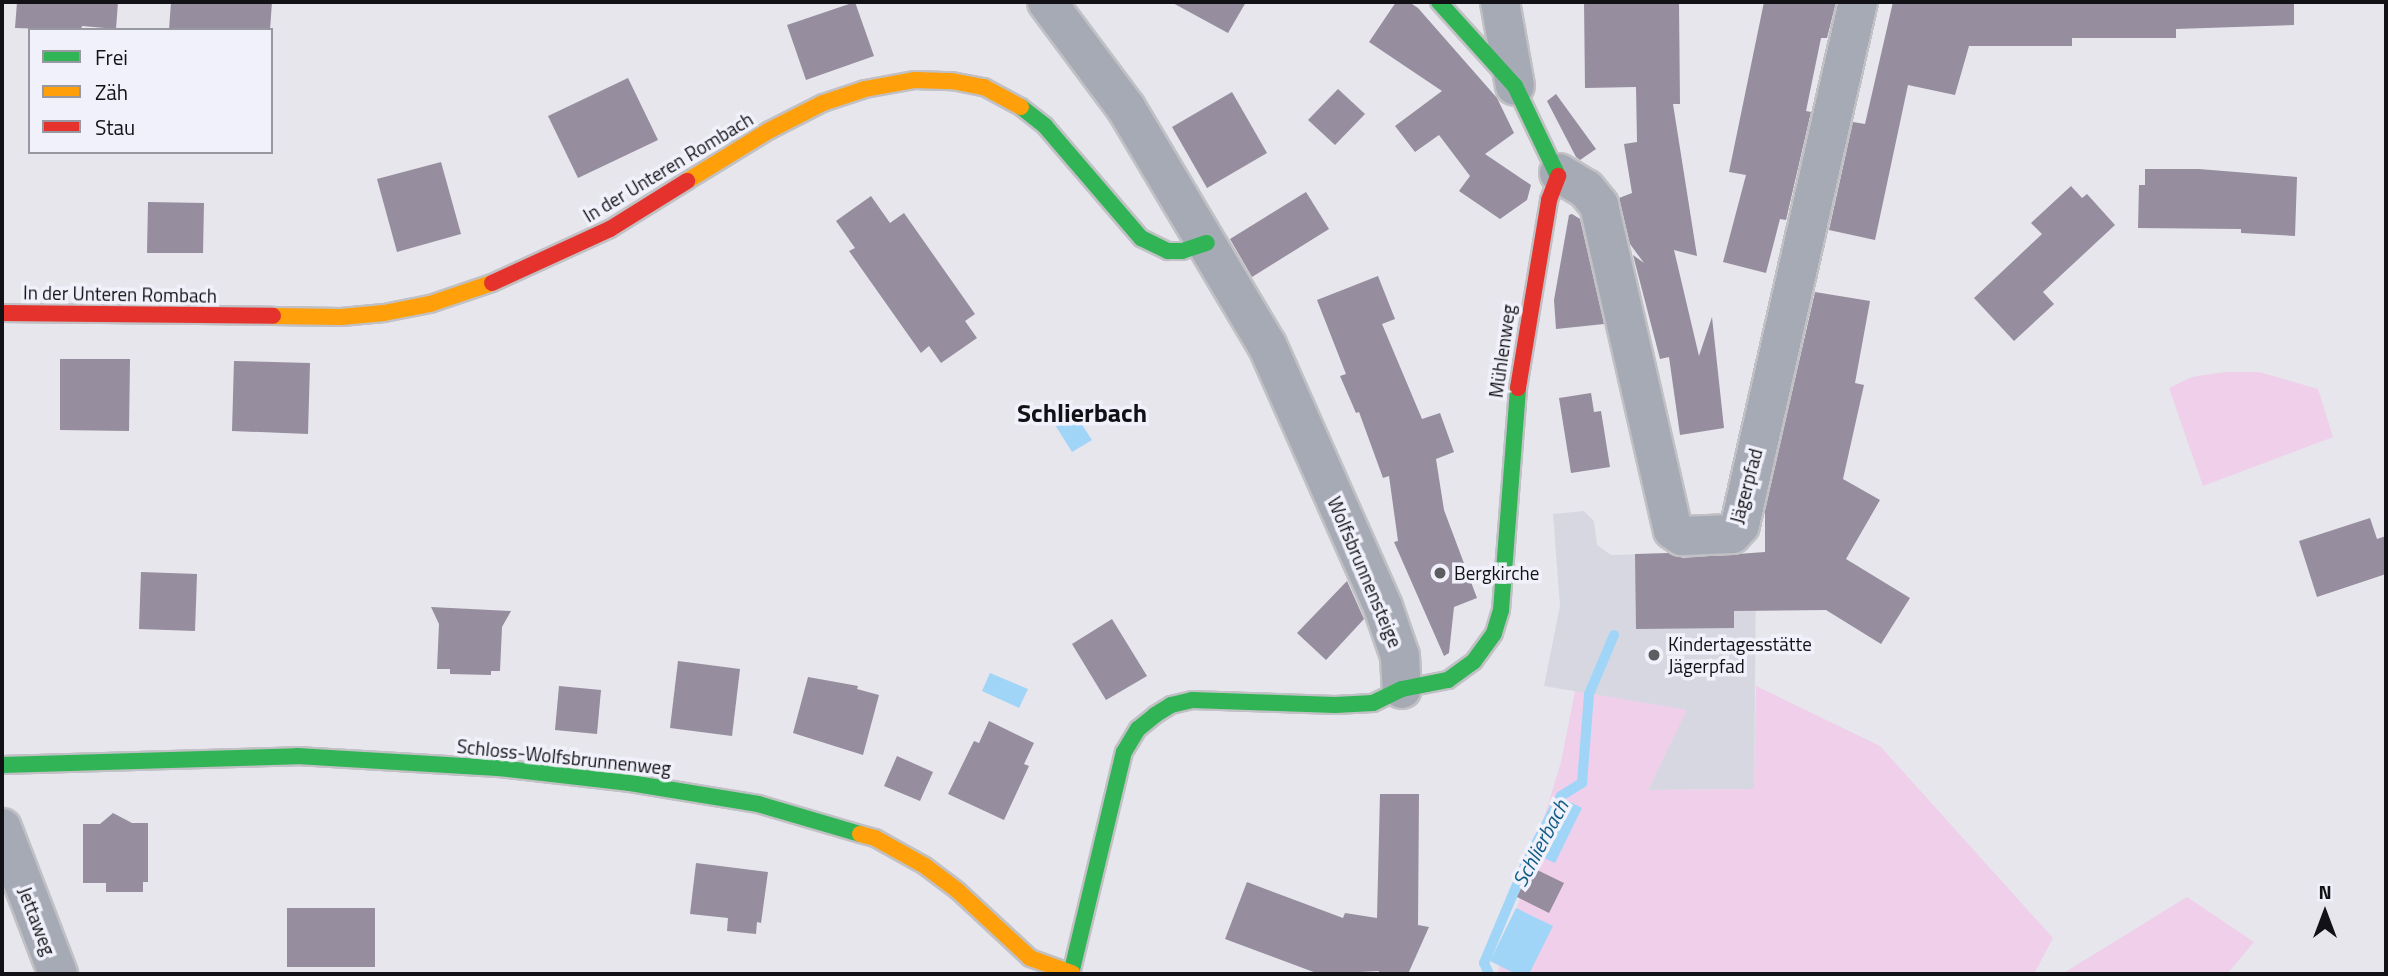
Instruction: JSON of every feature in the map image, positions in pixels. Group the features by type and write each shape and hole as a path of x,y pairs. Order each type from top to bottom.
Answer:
{"street":[{"name":"Wolfsbrunnensteige","path":"1047,2 1126,108 1267,345 1359,548 1396,641 1402,688"},
{"path":"1439,2 1515,80"},
{"path":"1500,2 1515,80 1559,173"},
{"name":"Jägerpfad","path":"1559,173 1586,189 1599,205 1672,530 1682,536 1732,534 1740,524 1858,2"},
{"name":"In der Unteren Rombach","path":"2,313 341,317 384,313 430,304 485,286 610,229 769,130 823,103 865,89 915,80 952,81 984,87 1017,103 1045,126 1141,238 1168,251 1182,251 1207,243"},
{"name":"Mühlenweg","path":"1402,688 1430,686 1461,672 1485,648 1502,610 1514,418 1544,224 1559,173"},
{"path":"1072,974 1124,752 1138,729 1171,705 1192,700 1359,705 1382,700 1402,688"},
{"name":"Schloss-Wolfsbrunnenweg","path":"2,765 298,756 498,768 630,783 758,804 875,838 925,866 947,882 1030,957 1072,974"},
{"name":"Jettaweg","path":"2,828 58,974"}],"shaded area":[{"path":"2225,372 2259,372 2318,389 2333,437 2203,486 2169,388 2192,377"},
{"name":"Kindertagesstätte Jägerpfad","path":"1584,511 1594,521 1597,545 1611,555 1731,552 1732,569 1756,569 1754,789 1648,790 1686,710 1544,686 1560,606 1553,514"},
{"path":"1756,686 1880,746 2053,938 2034,974 1497,974 1561,762 1575,691 1687,710 1648,790 1754,789"},
{"path":"2187,897 2254,942 2227,974 2062,974"}],"water":[{"path":"1071,408 1092,440 1072,452 1052,420"},
{"path":"990,673 1028,689 1019,708 982,691"},
{"path":"1562,798 1582,808 1555,863 1535,854"},
{"path":"1516,908 1553,926 1529,974 1516,974 1490,961"}],"building":[{"path":"17,2 118,2 116,28 15,28"},
{"path":"171,2 272,2 270,28 169,28"},
{"path":"855,2 874,56 806,80 787,25"},
{"path":"1171,2 1246,2 1228,33"},
{"path":"1396,2 1409,2 1418,8 1497,98 1514,133 1485,154 1531,185 1527,200 1500,219 1459,191 1470,176 1439,135 1415,152 1395,126 1442,91 1369,42"},
{"path":"1584,2 1679,2 1680,104 1673,104 1697,256 1674,250 1699,356 1712,317 1724,428 1680,435 1669,357 1660,359 1633,255 1644,263 1630,244 1619,198 1632,193 1624,144 1637,142 1636,87 1585,88"},
{"path":"1764,2 1836,2 1827,38 1821,38 1806,111 1811,112 1786,220 1780,219 1766,273 1723,262 1746,175 1729,172"},
{"path":"1893,2 2294,2 2294,25 2176,29 2176,38 2072,38 2072,46 1969,46 1955,95 1908,85 1875,240 1829,230 1853,122 1865,124"},
{"path":"628,78 658,140 578,178 548,116"},
{"path":"1338,89 1365,114 1335,145 1308,120"},
{"path":"1232,92 1267,153 1207,188 1172,127"},
{"path":"1556,94 1596,149 1580,160 1547,101"},
{"path":"441,162 461,234 397,252 377,179"},
{"path":"2145,169 2199,169 2297,177 2295,236 2241,233 2241,229 2138,228 2139,185 2145,185"},
{"path":"2071,186 2082,198 2087,194 2115,225 2043,292 2054,304 2014,341 1974,298 2042,234 2031,223"},
{"path":"1306,192 1329,229 1252,277 1230,239"},
{"path":"871,196 890,223 904,213 975,314 965,321 977,338 941,363 929,346 921,353 849,251 855,248 836,221"},
{"path":"148,202 204,203 203,253 147,253"},
{"path":"1569,215 1580,219 1604,324 1556,329 1554,300"},
{"path":"1378,276 1395,319 1382,324 1422,419 1440,413 1454,452 1436,459 1444,510 1477,598 1454,607 1449,653 1444,656 1394,542 1398,541 1389,476 1383,478 1359,412 1356,413 1340,376 1346,374 1317,300"},
{"path":"1815,292 1870,301 1855,383 1864,385 1843,479 1880,500 1846,559 1910,598 1881,644 1826,610 1734,611 1734,628 1636,629 1635,554 1669,553 1683,558 1765,552 1765,511"},
{"path":"60,359 130,359 129,431 60,430"},
{"path":"234,361 310,363 308,434 232,431"},
{"path":"1591,393 1594,412 1601,411 1610,467 1571,473 1559,398"},
{"path":"2370,518 2377,539 2386,536 2386,574 2317,597 2299,541"},
{"path":"141,572 197,574 195,631 139,629"},
{"path":"1347,581 1364,619 1326,660 1297,633"},
{"path":"431,607 511,611 502,627 500,671 491,671 491,675 450,674 450,669 437,669 439,624"},
{"path":"1112,619 1147,676 1106,700 1072,644"},
{"path":"678,661 740,669 732,736 670,728"},
{"path":"808,677 858,686 857,689 879,695 863,755 793,733"},
{"path":"559,686 601,690 597,734 555,730"},
{"path":"989,721 1034,743 1024,764 1029,766 1004,820 948,794 974,741 979,743"},
{"path":"897,756 933,772 920,801 884,786"},
{"path":"1380,794 1419,794 1418,925 1429,927 1408,974 1378,974 1379,971 1319,974 1225,939 1247,882 1343,918 1345,913 1377,918"},
{"path":"113,813 132,823 148,823 148,882 143,882 143,892 106,892 106,883 83,883 83,824 100,824"},
{"path":"696,863 768,872 761,923 757,922 756,934 727,931 728,918 690,914"},
{"path":"1531,867 1564,883 1549,913 1517,897"},
{"path":"287,908 375,908 375,967 287,967"}],"waterway":[{"name":"Schlierbach","path":"1489,974 1484,963 1526,863 1561,796 1582,783 1589,694 1614,635"}],"traffic: fast":[{"path":"1439,2 1515,86 1558,176"},
{"path":"1021,107 1045,126 1141,238 1168,251 1182,251 1207,243"},
{"path":"1071,974 1124,752 1138,729 1155,715 1171,705 1192,700 1335,705 1373,703 1402,689 1448,680 1474,661 1494,633 1501,610 1518,388"},
{"path":"2,765 297,756 498,768 630,783 758,804 860,834"}],"traffic: slow":[{"path":"687,181 770,130 823,103 865,89 915,80 952,81 984,87 1021,107"},
{"path":"273,316 341,317 384,313 430,304 492,283"},
{"path":"860,834 875,838 925,866 958,891 1030,958 1072,973"}],"traffic: jam":[{"path":"1518,388 1549,200 1558,176"},
{"path":"492,283 610,229 687,181"},
{"path":"2,313 273,316"}],"place":[{"name":"Bergkirche","path":"1440,573"},
{"name":"Kindertagesstätte Jägerpfad","path":"1654,655"}],"district":[{"name":"Schlierbach","path":"1082,413"}]}
